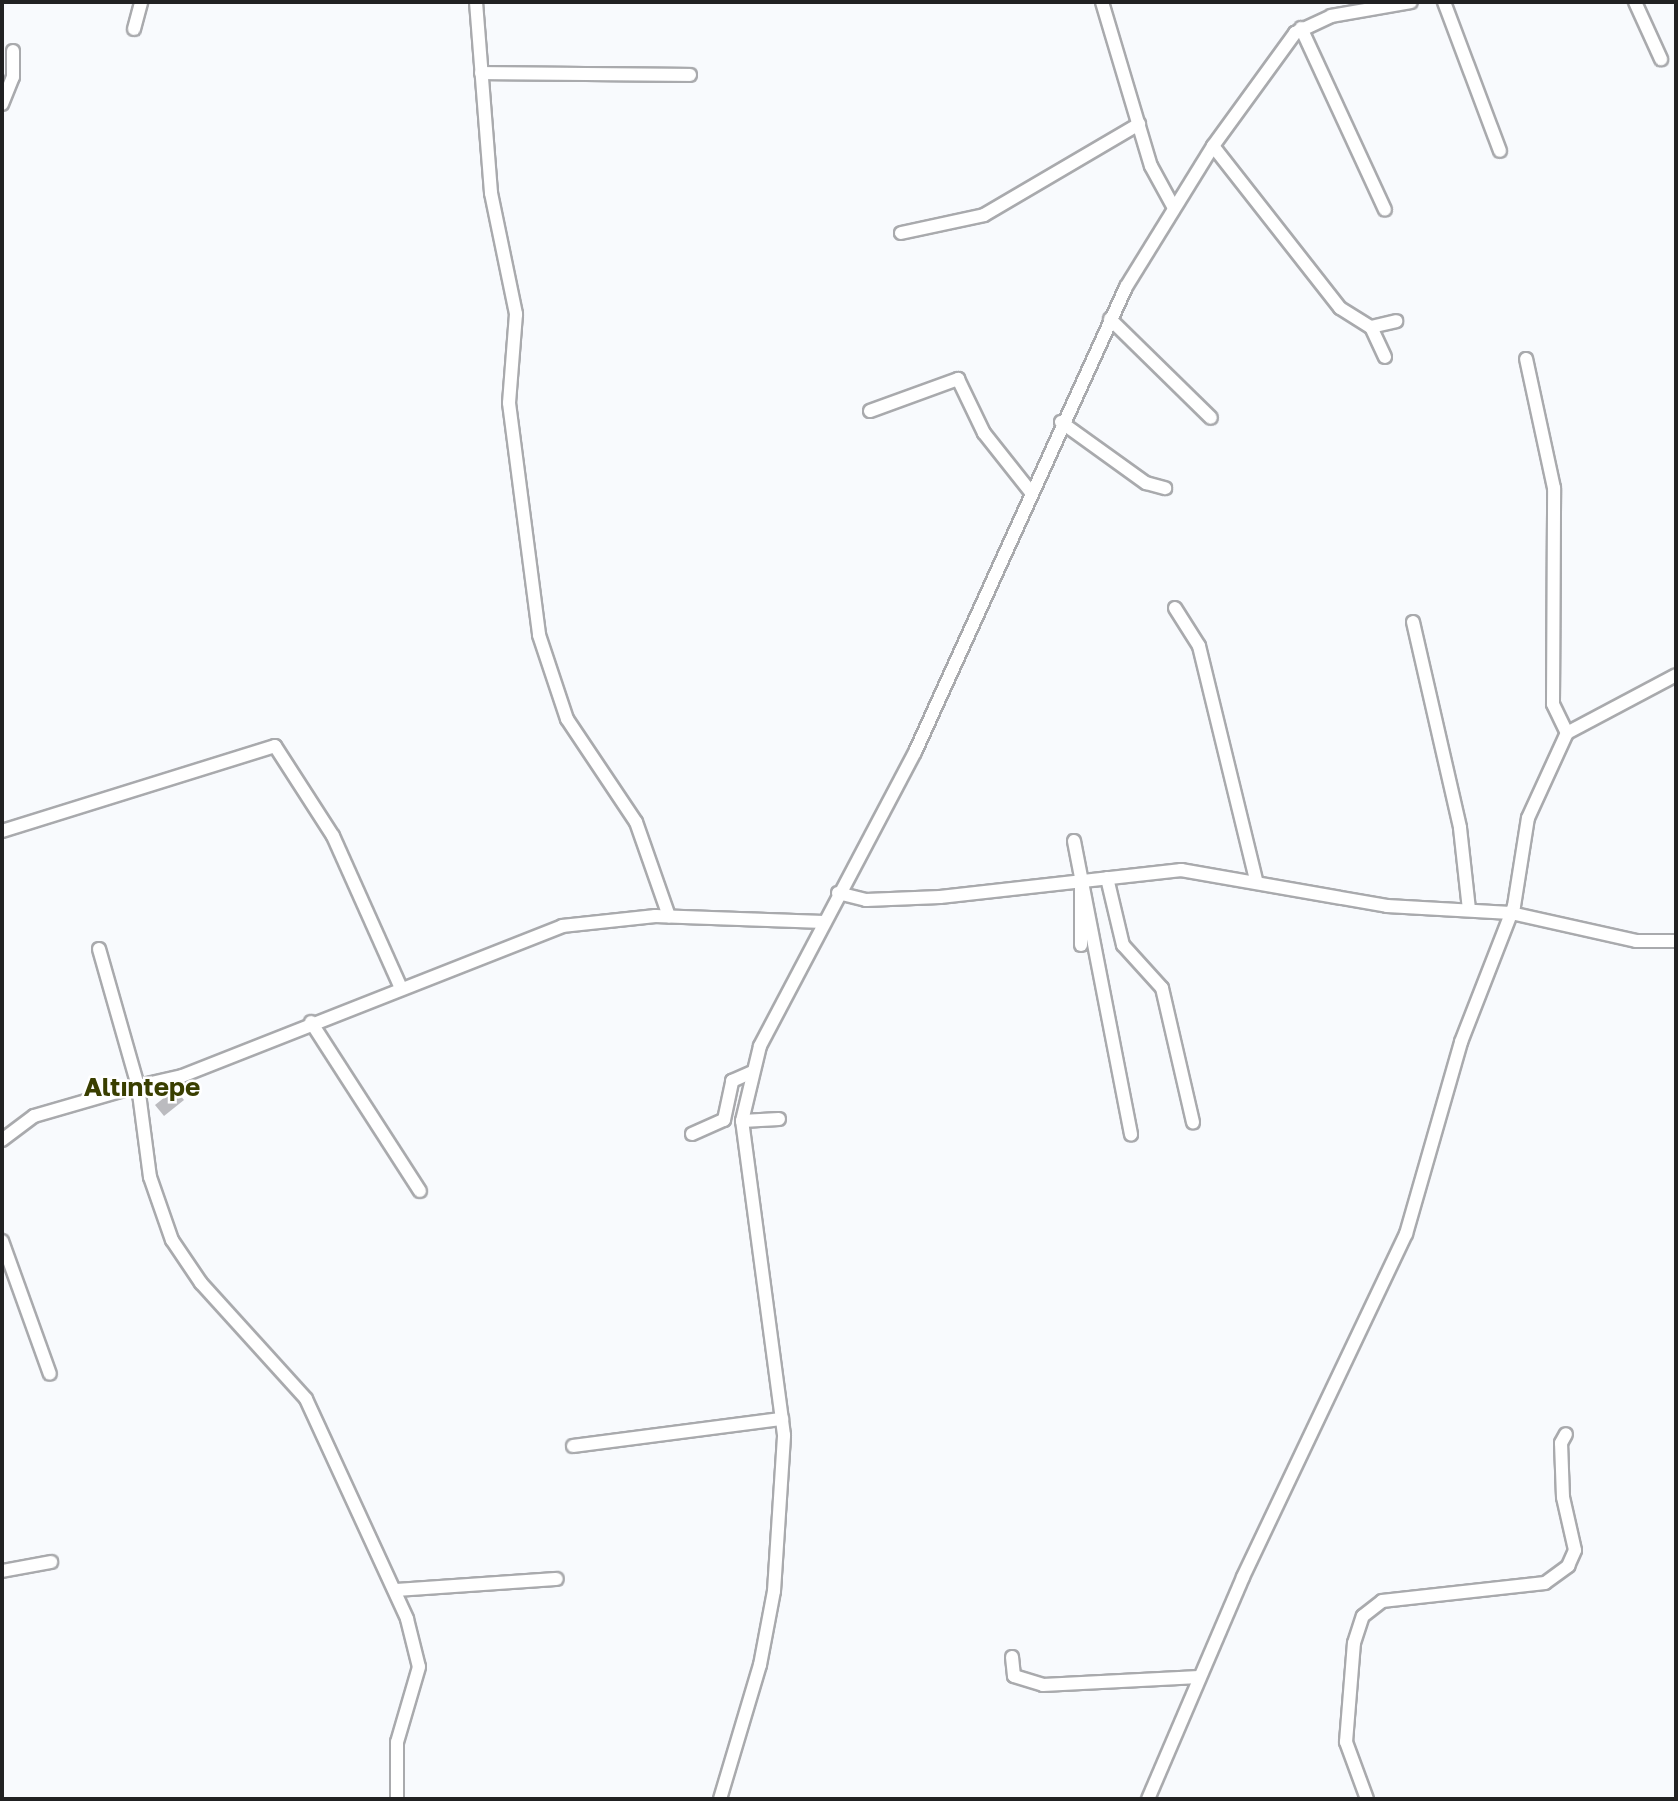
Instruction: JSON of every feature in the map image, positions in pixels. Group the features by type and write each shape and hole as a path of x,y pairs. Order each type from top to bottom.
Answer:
{"street":[{"path":"134,29 141,2"},
{"path":"475,2 491,193 516,314 509,403 539,635 567,719 636,822 669,916"},
{"path":"1102,2 1151,166 1174,208"},
{"path":"720,1799 760,1665 774,1591 782,1419 742,1121 750,1073 772,1017 915,752 1061,422 1110,319 1174,208 1213,146 1301,28 1411,2"},
{"path":"1444,2 1500,151"},
{"path":"1635,2 1661,59"},
{"path":"1301,28 1385,210"},
{"path":"2,104 13,77 13,51"},
{"path":"481,73 690,75"},
{"path":"901,233 984,215 1139,124"},
{"path":"1213,146 1340,308 1371,327 1385,357"},
{"path":"1110,319 1211,418"},
{"path":"1371,327 1396,321"},
{"path":"1526,359 1554,488 1553,704 1567,733"},
{"path":"870,411 958,379 984,433 1030,491"},
{"path":"1061,422 1146,483 1165,488"},
{"path":"1175,608 1199,646 1256,879"},
{"path":"1413,622 1460,828 1469,909"},
{"path":"1148,1799 1199,1677 1359,1322 1406,1234 1461,1042 1511,913 1528,818 1567,733 1676,675"},
{"path":"2,831 275,746 334,836 400,986"},
{"path":"1074,841 1131,1135"},
{"path":"838,893 901,899 1181,870 1256,879 1387,906 1511,913 1636,941 1676,941"},
{"path":"1107,878 1123,945 1162,988 1194,1122"},
{"path":"1082,880 1076,900 1082,945"},
{"path":"2,1140 34,1116 182,1076 400,986 562,926 669,916 824,922"},
{"path":"99,949 138,1086 150,1177 172,1240 201,1283 306,1399 395,1590 419,1667 397,1742 397,1799"},
{"path":"311,1022 420,1191"},
{"path":"692,1133 724,1120 733,1081 750,1073"},
{"path":"742,1121 779,1119"},
{"path":"2,1241 50,1374"},
{"path":"573,1446 782,1419"},
{"path":"1367,1799 1346,1742 1354,1643 1363,1616 1382,1601 1537,1586 1568,1566 1575,1550 1563,1497 1560,1443 1566,1434"},
{"path":"2,1571 51,1562"},
{"path":"395,1590 556,1578"},
{"path":"1012,1657 1014,1676 1043,1685 1199,1677"}],"building":[{"path":"175,1089 184,1100 164,1116 155,1105"}],"district":[{"name":"Altıntepe","path":"142,1087"}]}
